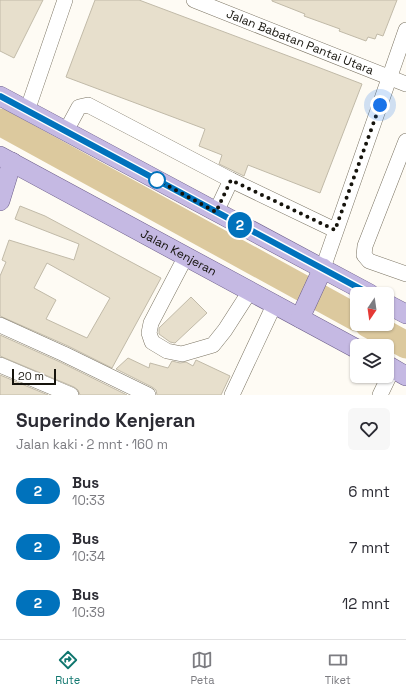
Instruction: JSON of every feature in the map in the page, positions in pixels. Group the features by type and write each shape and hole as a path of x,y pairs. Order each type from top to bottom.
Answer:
{"main road":[{"path":"0,96 357,287"},
{"path":"0,201 6,159"},
{"name":"Jalan Kenjeran","path":"6,159 250,291 301,316 350,345"},
{"path":"301,316 322,269"},
{"path":"394,308 406,314"}],"street":[{"path":"27,111 65,0"},
{"name":"Jalan Babatan Pantai Utara","path":"194,0 406,84"},
{"path":"322,269 406,30"},
{"path":"66,131 79,107 88,105 231,180 335,230"},
{"path":"406,142 365,246 364,255 369,261 406,274"},
{"path":"216,212 231,180"},
{"path":"186,256 151,323 149,333 152,342 167,351 182,354 213,345 225,330 250,291"},
{"path":"232,395 275,303"},
{"path":"0,325 148,395"},
{"path":"0,365 71,395"},
{"path":"380,395 395,370"}],"building":[{"path":"0,0 43,0 14,58 0,51"},
{"path":"95,0 139,0 362,84 320,193 248,165 244,176 219,164 222,155 199,146 205,129 66,77"},
{"path":"272,0 397,0 383,36 377,34 375,39 368,37 366,41 339,31 340,29 304,16 305,14"},
{"path":"20,206 45,216 161,278 112,368 68,346 0,316 0,276 6,262 2,260 9,240 74,260 79,244 15,219","holes":["47,263 110,298 87,338 46,319 56,300 34,288"]},
{"path":"191,297 207,313 175,343 170,342 159,334 159,328"},
{"path":"0,335 60,362 127,395 80,395 78,390 74,387 0,356"},
{"path":"128,358 149,368 150,363 168,368 172,361 180,363 186,362 193,366 196,360 230,376 221,395 157,395 156,390 152,387 116,369"},
{"path":"0,375 48,395 0,395"}],"waterway":[{"path":"0,122 350,314"},
{"path":"381,331 406,345"}],"bus line":[{"name":"2","path":"0,96 357,287"}],"route":[{"path":"157,180 216,212 231,180 335,230 380,105"}]}
